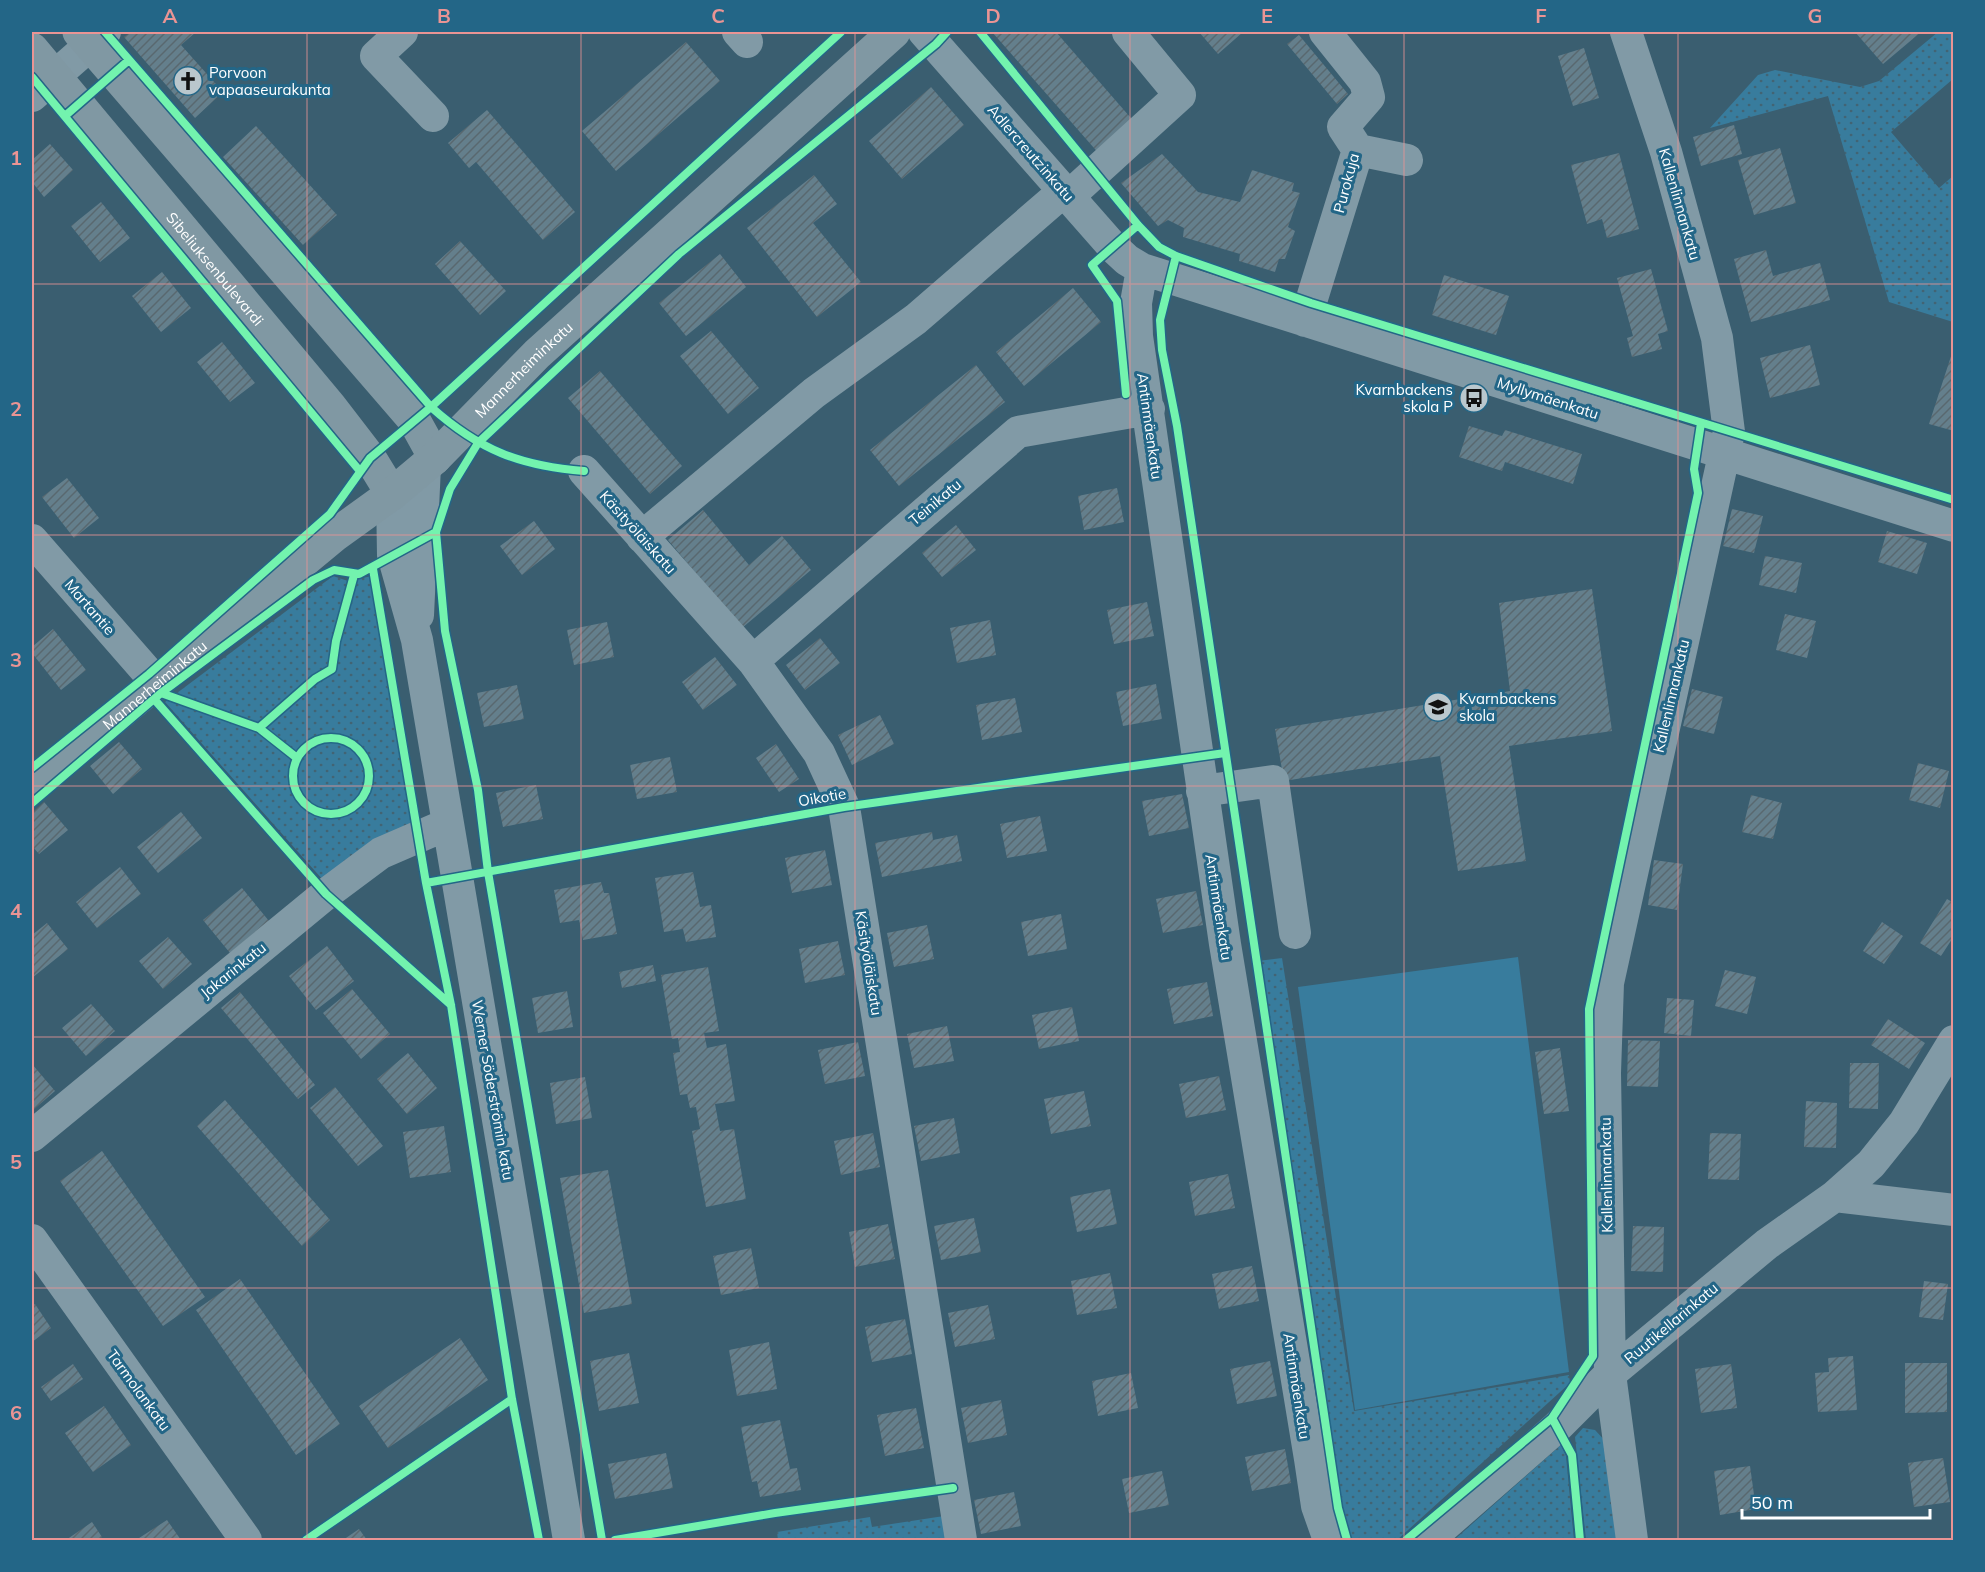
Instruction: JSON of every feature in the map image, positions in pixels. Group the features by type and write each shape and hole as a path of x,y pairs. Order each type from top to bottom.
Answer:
{"main road":[{"name":"Mannerheiminkatu","path":"32,786 334,535 392,494 430,462 537,354 894,32"},
{"path":"92,36 414,420 430,462"},
{"name":"Sibeliuksenbulevardi","path":"32,49 43,86 330,406 370,458 392,494"}],"street":[{"path":"402,32 376,56 433,116"},
{"name":"Adlercreutzinkatu","path":"924,32 1113,247 1142,269"},
{"path":"642,537 814,393 916,320 1180,94 1128,32"},
{"name":"Purokuja","path":"1305,321 1358,150 1343,127 1369,97 1365,82 1325,32"},
{"name":"Kallenlinnankatu","path":"1626,32 1666,152 1717,338 1728,408 1729,432 1608,983 1605,1073 1610,1374 1632,1540"},
{"path":"43,86 92,36"},
{"path":"1358,150 1407,160"},
{"name":"Myllymäenkatu","path":"1142,269 1953,526"},
{"name":"Antinmäenkatu","path":"1142,269 1136,303 1137,336 1202,791 1311,1471 1317,1506 1329,1540"},
{"name":"Teinikatu","path":"753,661 1018,432 1149,409"},
{"name":"Werner Söderströmin katu","path":"417,640 430,462"},
{"name":"Käsityöläiskatu","path":"584,471 753,661 819,753 844,807 961,1540"},
{"name":"Werner Söderströmin katu","path":"392,494 393,555 417,640 569,1540"},
{"name":"Martantie","path":"32,540 148,674"},
{"path":"1202,791 1274,781 1295,933"},
{"name":"Jakarinkatu","path":"32,1136 326,894 381,853 448,824"},
{"name":"Ruutikellarinkatu","path":"1428,1540 1557,1427 1610,1374 1767,1244 1835,1196 1871,1164 1904,1123 1953,1041"},
{"path":"1835,1196 1953,1210"},
{"name":"Tarmolankatu","path":"32,1240 246,1540"}],"shaded area":[{"path":"1938,32 1953,32 1953,79 1891,132 1939,188 1953,176 1953,322 1889,302 1828,96 1710,128 1758,75 1775,70 1860,87 1879,81"},
{"path":"333,576 348,581 372,576 420,819 323,880 165,702"},
{"path":"1518,957 1569,1372 1355,1410 1298,987"},
{"path":"1282,958 1354,1411 1569,1375 1570,1383 1397,1540 1350,1540 1340,1498 1258,961"},
{"path":"1583,1428 1595,1430 1607,1443 1620,1540 1586,1540 1575,1437"},
{"path":"1561,1445 1566,1456 1574,1540 1454,1540"},
{"path":"944,1516 948,1540 778,1540 777,1532 870,1517 872,1527"}],"building":[{"name":"Porvoon vapaaseurakunta","path":"131,32 196,32 181,45 223,92 195,118 124,37"},
{"path":"992,32 1056,32 1137,125 1101,156"},
{"path":"1199,32 1243,32 1218,54"},
{"path":"1855,32 1921,32 1883,64"},
{"path":"1299,35 1348,94 1337,104 1287,44"},
{"path":"686,42 720,81 616,171 582,131"},
{"path":"1584,48 1599,98 1573,106 1558,56"},
{"path":"931,87 964,125 902,179 869,141"},
{"path":"487,110 575,212 543,240 476,162 469,168 448,143"},
{"path":"1734,125 1742,154 1701,166 1693,137"},
{"path":"256,126 337,215 303,245 223,157"},
{"path":"50,144 73,170 44,197 32,182 32,160"},
{"path":"1780,148 1796,203 1754,215 1738,160"},
{"path":"1619,153 1639,229 1607,238 1602,219 1587,224 1571,165"},
{"path":"1162,154 1198,192 1240,202 1252,170 1294,183 1292,191 1300,193 1288,227 1295,231 1285,259 1279,259 1275,272 1239,261 1240,254 1183,237 1184,228 1168,220 1158,226 1121,183"},
{"path":"814,175 837,204 813,223 861,282 817,317 747,228"},
{"path":"101,202 130,238 100,262 71,226"},
{"path":"460,241 506,291 480,315 435,264"},
{"path":"1766,250 1773,276 1820,263 1830,300 1751,322 1734,259"},
{"path":"720,254 746,287 686,336 659,303"},
{"path":"1651,269 1668,331 1658,334 1662,349 1632,357 1627,338 1633,336 1617,278"},
{"path":"162,272 191,308 161,332 132,296"},
{"path":"1444,275 1509,296 1496,335 1432,315"},
{"path":"1073,288 1101,322 1024,386 996,352"},
{"path":"711,331 759,388 728,414 680,356"},
{"path":"222,342 255,383 230,402 197,362"},
{"path":"1810,345 1820,385 1770,398 1760,358"},
{"path":"1954,347 1954,431 1929,424"},
{"path":"976,365 1005,402 899,486 870,450"},
{"path":"600,371 682,466 650,494 568,398"},
{"path":"1469,426 1502,436 1505,430 1582,454 1573,484 1505,462 1502,471 1459,457"},
{"path":"67,478 99,518 74,538 42,497"},
{"path":"1117,488 1124,522 1084,530 1078,496"},
{"path":"1732,509 1763,516 1754,553 1723,546"},
{"path":"703,510 749,565 782,536 811,570 742,628 668,540"},
{"path":"534,521 555,549 522,575 500,546"},
{"path":"956,525 976,550 942,577 922,553"},
{"path":"1887,531 1927,543 1917,574 1878,562"},
{"path":"1765,556 1802,563 1796,593 1759,585"},
{"path":"1592,589 1612,731 1509,746 1526,861 1458,871 1440,756 1284,781 1275,729 1510,691 1499,603"},
{"path":"1147,602 1154,636 1114,644 1107,610"},
{"path":"1785,614 1816,621 1807,658 1776,650"},
{"path":"990,620 996,655 957,663 950,628"},
{"path":"607,622 614,657 574,665 567,630"},
{"path":"53,629 86,670 61,690 32,653 32,647"},
{"path":"820,638 840,663 805,690 786,665"},
{"path":"715,657 737,685 703,710 682,682"},
{"path":"1156,684 1162,719 1123,726 1116,692"},
{"path":"517,685 524,719 484,727 477,693"},
{"path":"1692,689 1723,697 1714,734 1683,726"},
{"path":"1015,698 1022,732 982,740 976,705"},
{"path":"880,715 894,744 852,765 838,735"},
{"path":"119,742 142,769 113,794 90,766"},
{"path":"776,744 799,779 779,792 756,758"},
{"path":"670,757 677,792 637,799 630,765"},
{"path":"1918,763 1949,771 1940,808 1909,800"},
{"path":"536,785 543,819 503,827 496,793"},
{"path":"1182,794 1189,828 1149,836 1142,801"},
{"path":"1751,795 1782,803 1773,839 1742,832"},
{"path":"44,802 68,830 39,854 32,846 32,813"},
{"path":"181,812 202,838 158,873 137,847"},
{"path":"1040,816 1047,851 1007,858 1000,824"},
{"path":"932,832 933,840 957,835 962,861 882,877 875,843"},
{"path":"825,850 832,885 792,893 785,858"},
{"path":"1654,860 1683,864 1677,910 1648,905"},
{"path":"120,867 141,894 97,928 76,902"},
{"path":"693,872 700,907 711,905 716,937 686,942 683,929 664,932 655,878"},
{"path":"601,882 604,893 609,893 617,934 583,940 579,920 560,923 554,890"},
{"path":"242,888 269,921 230,953 203,920"},
{"path":"1196,891 1203,925 1163,933 1156,899"},
{"path":"1947,899 1954,903 1954,936 1941,956 1920,943"},
{"path":"1061,914 1067,949 1028,956 1021,922"},
{"path":"1882,922 1903,936 1884,964 1863,951"},
{"path":"47,923 68,949 32,978 32,935"},
{"path":"927,925 934,959 894,967 887,933"},
{"path":"168,937 192,964 163,989 139,961"},
{"path":"838,941 845,975 805,983 799,949"},
{"path":"327,946 354,981 316,1010 289,976"},
{"path":"653,965 656,981 622,988 619,972"},
{"path":"708,967 719,1031 704,1033 707,1048 726,1044 735,1101 715,1104 720,1131 734,1129 746,1199 706,1207 692,1131 700,1129 696,1107 690,1108 687,1094 680,1095 673,1053 680,1052 678,1038 672,1039 661,975"},
{"path":"1725,970 1756,977 1747,1014 1715,1006"},
{"path":"1207,982 1213,1016 1174,1024 1167,989"},
{"path":"352,989 390,1034 361,1059 323,1013"},
{"path":"567,991 573,1027 538,1033 532,998"},
{"path":"240,992 315,1085 298,1099 221,1008"},
{"path":"1667,998 1694,1000 1691,1036 1664,1033"},
{"path":"91,1004 115,1031 86,1056 62,1028"},
{"path":"1072,1007 1079,1041 1039,1049 1032,1015"},
{"path":"1888,1019 1925,1043 1909,1069 1871,1045"},
{"path":"947,1026 954,1061 914,1068 907,1034"},
{"path":"1628,1040 1660,1041 1658,1087 1627,1086"},
{"path":"858,1042 865,1076 825,1084 818,1050"},
{"path":"1560,1048 1569,1111 1544,1114 1535,1052"},
{"path":"408,1053 437,1088 407,1114 377,1079"},
{"path":"1850,1063 1879,1063 1878,1109 1849,1108"},
{"path":"32,1064 55,1091 32,1111"},
{"path":"1219,1076 1226,1110 1186,1118 1179,1084"},
{"path":"585,1077 592,1118 556,1124 550,1083"},
{"path":"335,1087 383,1146 358,1166 310,1108"},
{"path":"1084,1091 1091,1126 1051,1134 1044,1099"},
{"path":"225,1100 330,1220 302,1246 197,1126"},
{"path":"1806,1101 1837,1103 1836,1148 1804,1147"},
{"path":"954,1118 960,1153 921,1161 914,1126"},
{"path":"444,1126 451,1172 410,1178 403,1132"},
{"path":"873,1133 880,1167 841,1175 834,1141"},
{"path":"1710,1133 1741,1134 1739,1180 1708,1179"},
{"path":"102,1151 205,1297 163,1326 60,1181"},
{"path":"608,1170 632,1304 584,1313 560,1178"},
{"path":"1228,1174 1235,1208 1195,1216 1189,1182"},
{"path":"1110,1189 1117,1224 1077,1232 1070,1197"},
{"path":"974,1218 981,1252 941,1260 934,1226"},
{"path":"888,1224 895,1259 855,1267 849,1232"},
{"path":"1633,1226 1664,1227 1663,1272 1631,1271"},
{"path":"751,1248 759,1288 721,1295 713,1256"},
{"path":"1252,1266 1259,1301 1219,1309 1212,1274"},
{"path":"1110,1273 1117,1308 1077,1315 1071,1281"},
{"path":"240,1279 340,1424 296,1455 196,1310"},
{"path":"1924,1281 1948,1284 1943,1320 1919,1317"},
{"path":"35,1304 51,1328 32,1342 32,1306"},
{"path":"988,1305 995,1339 955,1347 948,1313"},
{"path":"905,1319 912,1354 872,1362 865,1327"},
{"path":"460,1338 488,1380 388,1448 359,1406"},
{"path":"769,1342 777,1389 737,1396 729,1350"},
{"path":"629,1353 639,1403 599,1411 590,1361"},
{"path":"1853,1356 1857,1410 1818,1412 1815,1373 1829,1372 1828,1358"},
{"path":"1270,1361 1277,1396 1237,1404 1230,1369"},
{"path":"1905,1363 1947,1363 1947,1412 1905,1413"},
{"path":"73,1364 83,1379 51,1401 41,1387"},
{"path":"1731,1364 1737,1408 1701,1413 1695,1369"},
{"path":"1131,1373 1138,1408 1098,1416 1092,1381"},
{"path":"1001,1400 1007,1435 968,1443 961,1408"},
{"path":"104,1406 131,1445 93,1472 65,1433"},
{"path":"916,1408 924,1448 885,1456 877,1415"},
{"path":"780,1420 790,1469 797,1468 801,1490 760,1497 757,1481 752,1482 741,1427"},
{"path":"1285,1449 1291,1483 1252,1491 1245,1457"},
{"path":"666,1453 673,1488 615,1499 608,1464"},
{"path":"1943,1458 1950,1502 1914,1507 1908,1463"},
{"path":"1750,1466 1756,1509 1720,1515 1714,1471"},
{"path":"1162,1471 1169,1505 1129,1513 1122,1479"},
{"path":"1014,1492 1021,1526 981,1534 974,1500"},
{"path":"167,1520 181,1540 136,1540"},
{"path":"92,1522 102,1537 97,1540 66,1540"},
{"path":"359,1529 367,1540 343,1540"}],"cycle path":[{"path":"105,32 431,407 466,434 502,453 540,465 584,471"},
{"path":"32,768 149,674 330,514 370,458 431,407 841,32"},
{"path":"32,803 161,693 313,580 334,570 359,574 436,532 450,489 478,443 679,254 936,44 947,32"},
{"path":"980,32 1138,225 1159,247 1176,256 1311,303 1954,500"},
{"path":"65,116 129,60"},
{"path":"32,77 359,470"},
{"path":"1126,394 1117,301 1092,265 1138,225"},
{"path":"1176,256 1160,320 1162,350 1177,426 1338,1508 1347,1540"},
{"path":"1406,1540 1552,1418 1593,1356 1589,1009 1698,493 1694,469 1701,423"},
{"path":"436,532 445,631 478,790 488,872 602,1540"},
{"path":"373,569 426,883 451,1005 512,1399 539,1540"},
{"path":"259,728 315,679 332,669 336,641 354,575"},
{"path":"161,693 259,728 297,758"},
{"path":"154,699 326,894 451,1005"},
{"path":"331,738 346,741 358,749 366,761 369,776 366,791 358,803 346,811 331,814 316,811 304,803 296,791 293,776 296,761 304,749 316,741 331,738"},
{"name":"Oikotie","path":"426,883 844,807 1225,753"},
{"path":"306,1540 512,1399"},
{"path":"1552,1418 1572,1455 1580,1540"},
{"path":"615,1540 775,1513 953,1488"}],"place":[{"name":"Porvoon vapaaseurakunta","path":"188,81"},
{"name":"Kvarnbackens skola P","path":"1474,398"},
{"name":"Kvarnbackens skola","path":"1438,707"}]}
